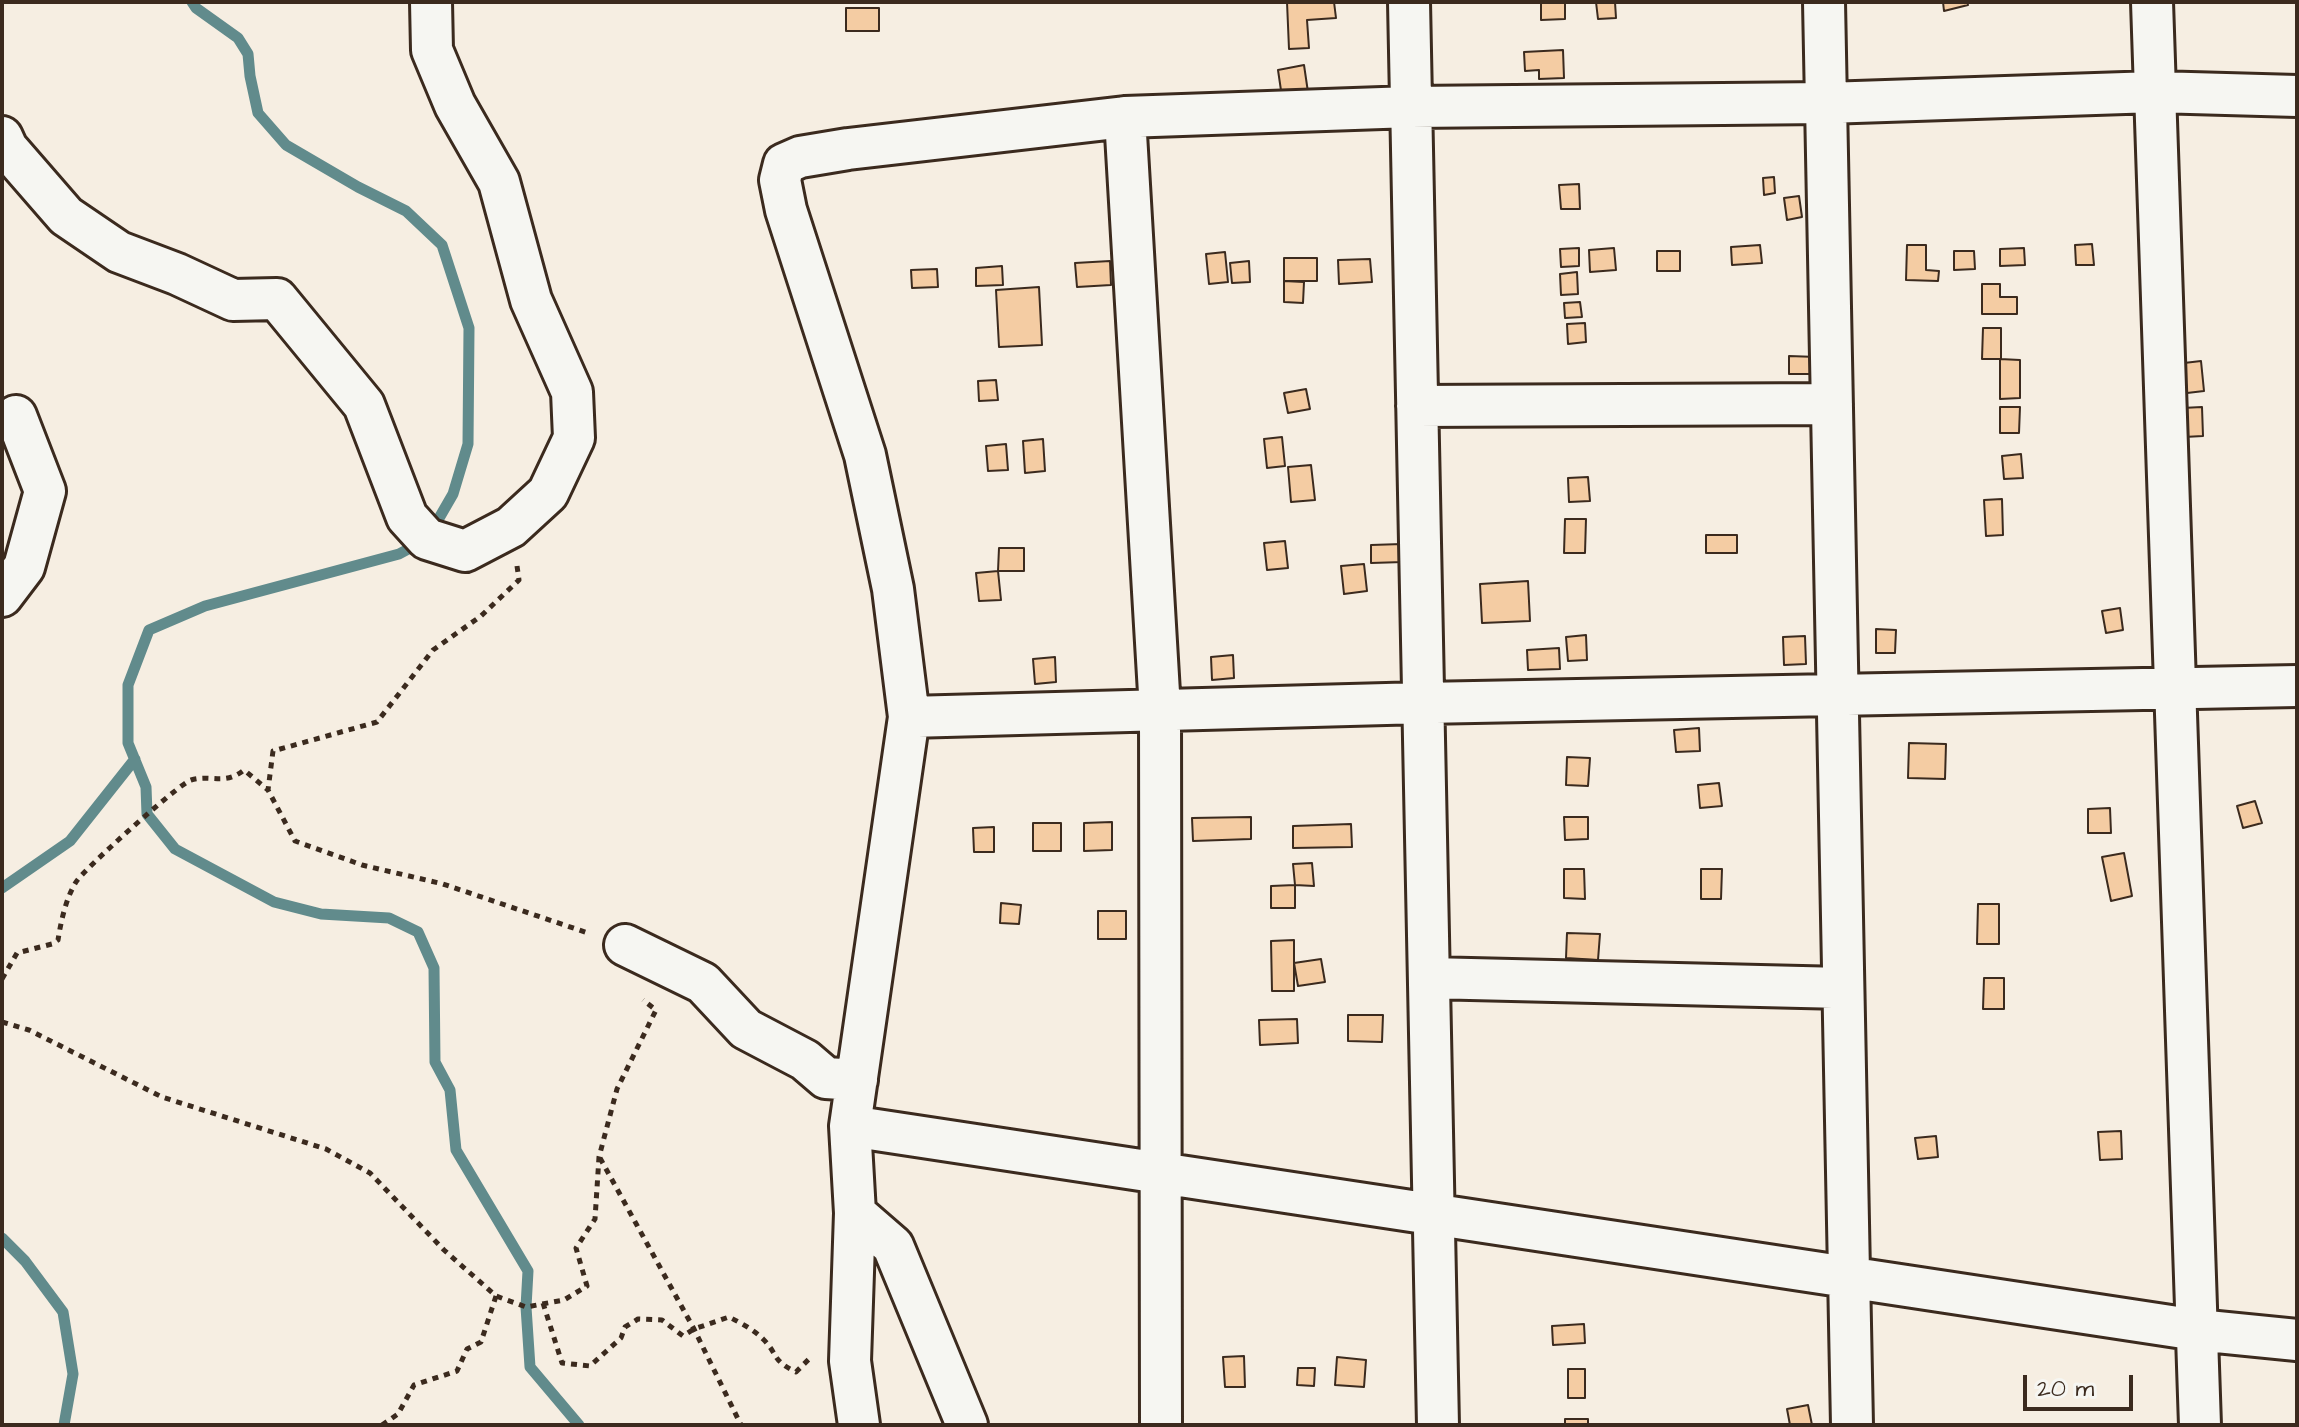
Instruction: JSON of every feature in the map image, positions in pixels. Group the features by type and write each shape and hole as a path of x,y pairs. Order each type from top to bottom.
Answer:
{"street":[{"path":"2,137 7,148 66,216 119,252 233,300 277,299 364,405 407,517 427,539 465,551 511,527 548,493 574,438 572,392 531,300 499,182 455,105 432,50 431,2"},
{"path":"1409,2 1438,1425"},
{"path":"1824,2 1852,1425"},
{"path":"2152,2 2200,1425"},
{"path":"859,1425 850,1361 855,1213 850,1126 909,717 893,589 865,455 781,191 781,171 789,160 1125,117 1411,107 1826,103 2155,92 2297,96"},
{"path":"1125,117 1160,710 1161,1425"},
{"path":"1417,406 1832,404"},
{"path":"2,596 24,567 45,491 16,416"},
{"path":"909,717 1423,703 2297,686"},
{"path":"625,945 703,983 746,1029 805,1060 826,1078 857,1080"},
{"path":"1429,978 1843,988"},
{"path":"850,1126 2197,1330 2297,1340"},
{"path":"855,1213 893,1246 967,1425"}],"path":[{"path":"268,790 273,751 377,722 433,650 481,616 519,580 511,527"},
{"path":"2,979 17,953 58,940 65,904 77,880 147,814 189,780 234,778 244,770 268,790 295,841 362,865 443,884 625,945 624,983 656,1010 617,1089 599,1157 595,1219 576,1248 587,1286 564,1300 526,1307 496,1296 444,1250 370,1173 326,1149 162,1097 29,1030 2,1022"},
{"path":"599,1157 694,1329 741,1425"},
{"path":"382,1425 398,1414 414,1385 457,1371 467,1349 481,1342 496,1296"},
{"path":"543,1303 562,1363 590,1366 621,1338 625,1327 638,1319 662,1320 683,1336 729,1317 759,1335 775,1359 796,1372 813,1355 826,1352 838,1360 850,1361"}],"building":[{"path":"1287,2 1334,2 1336,18 1307,20 1309,48 1289,49"},
{"path":"1541,2 1565,2 1565,19 1541,20"},
{"path":"1596,2 1615,2 1616,18 1598,19"},
{"path":"1943,2 1967,2 1968,5 1944,11"},
{"path":"846,8 879,8 879,31 846,31"},
{"path":"1563,50 1564,78 1539,79 1539,70 1525,71 1524,52"},
{"path":"1304,65 1309,99 1283,104 1278,70"},
{"path":"1774,177 1775,193 1764,195 1763,178"},
{"path":"1579,184 1580,209 1561,209 1559,185"},
{"path":"1799,196 1802,217 1787,220 1784,198"},
{"path":"2092,244 2094,265 2076,265 2075,245"},
{"path":"1760,245 1762,263 1732,265 1731,247"},
{"path":"1907,245 1926,245 1926,270 1939,271 1938,281 1906,280"},
{"path":"1579,248 1579,266 1561,267 1560,249"},
{"path":"1614,248 1616,270 1590,272 1589,250"},
{"path":"2024,248 2025,265 2000,266 2000,249"},
{"path":"1657,251 1680,251 1680,271 1657,271"},
{"path":"1954,251 1974,251 1975,269 1954,270"},
{"path":"1225,252 1228,282 1209,284 1206,254"},
{"path":"1284,258 1317,258 1317,281 1284,281"},
{"path":"1370,259 1372,282 1339,284 1338,260"},
{"path":"1110,261 1111,285 1077,287 1075,263"},
{"path":"1249,261 1250,282 1232,283 1230,263"},
{"path":"1002,266 1003,285 976,286 976,268"},
{"path":"937,269 938,287 912,288 911,270"},
{"path":"1577,272 1578,294 1561,295 1560,274"},
{"path":"1284,281 1304,282 1303,303 1284,302"},
{"path":"1982,284 2000,284 2000,297 2017,297 2017,314 1982,314"},
{"path":"1039,287 1042,345 999,347 996,290"},
{"path":"1580,302 1582,317 1565,318 1564,303"},
{"path":"1585,323 1586,342 1568,344 1567,324"},
{"path":"1983,328 2001,328 2001,359 1982,359"},
{"path":"1789,356 1817,357 1816,374 1789,374"},
{"path":"2000,359 2020,360 2020,398 2000,399"},
{"path":"2201,361 2204,391 2187,393 2184,363"},
{"path":"996,380 998,400 979,401 978,381"},
{"path":"1306,389 1310,409 1288,413 1284,393"},
{"path":"2000,407 2020,407 2019,433 2000,433"},
{"path":"2202,407 2203,436 2184,437 2182,408"},
{"path":"1282,437 1285,466 1267,468 1264,439"},
{"path":"1043,439 1045,471 1025,473 1023,441"},
{"path":"1006,444 1008,470 988,471 986,446"},
{"path":"2021,454 2023,478 2004,479 2002,456"},
{"path":"1311,465 1315,500 1291,502 1288,467"},
{"path":"1588,477 1590,501 1569,502 1568,478"},
{"path":"2002,499 2003,535 1986,536 1984,500"},
{"path":"1565,519 1586,519 1585,553 1564,553"},
{"path":"1706,535 1737,535 1737,553 1706,553"},
{"path":"1285,541 1288,568 1267,570 1264,543"},
{"path":"1402,544 1403,562 1371,563 1371,545"},
{"path":"999,548 1024,548 1024,571 998,571"},
{"path":"1364,564 1367,591 1344,594 1341,566"},
{"path":"998,571 1001,600 979,601 976,573"},
{"path":"1528,581 1530,621 1482,623 1480,584"},
{"path":"2120,608 2123,630 2106,633 2102,611"},
{"path":"1876,629 1896,630 1895,653 1876,653"},
{"path":"1586,635 1587,660 1568,661 1566,637"},
{"path":"1805,636 1806,664 1784,665 1783,637"},
{"path":"1559,648 1560,669 1528,670 1527,650"},
{"path":"1233,655 1234,678 1212,680 1211,657"},
{"path":"1055,657 1056,682 1035,684 1033,659"},
{"path":"1699,728 1700,751 1676,752 1674,730"},
{"path":"1909,743 1946,744 1945,779 1908,778"},
{"path":"1567,757 1590,758 1588,786 1566,785"},
{"path":"1719,783 1722,806 1700,808 1698,785"},
{"path":"2255,801 2262,823 2243,828 2237,806"},
{"path":"2110,808 2111,833 2088,833 2088,809"},
{"path":"1251,817 1251,839 1193,841 1192,818"},
{"path":"1564,817 1588,817 1588,839 1565,840"},
{"path":"1112,822 1112,850 1084,851 1084,823"},
{"path":"1033,823 1061,823 1061,851 1033,851"},
{"path":"1351,824 1352,847 1293,848 1293,826"},
{"path":"994,827 994,852 974,852 973,828"},
{"path":"2124,853 2132,896 2111,901 2102,857"},
{"path":"1312,863 1314,886 1295,885 1293,864"},
{"path":"1564,869 1584,869 1585,899 1564,898"},
{"path":"1701,869 1722,869 1721,899 1701,899"},
{"path":"1295,885 1295,908 1271,908 1271,886"},
{"path":"1001,903 1021,905 1019,924 1000,923"},
{"path":"1978,904 1999,904 1999,944 1977,944"},
{"path":"1098,911 1126,911 1126,939 1098,939"},
{"path":"1567,933 1600,934 1598,960 1566,958"},
{"path":"1294,940 1294,991 1272,991 1271,941"},
{"path":"1321,959 1325,982 1298,986 1294,963"},
{"path":"1984,978 2004,978 2004,1009 1983,1009"},
{"path":"1348,1015 1383,1015 1382,1042 1348,1041"},
{"path":"1297,1019 1298,1043 1260,1045 1259,1020"},
{"path":"2121,1131 2122,1159 2100,1160 2098,1132"},
{"path":"1936,1136 1938,1157 1918,1159 1915,1138"},
{"path":"1584,1324 1585,1343 1553,1345 1552,1326"},
{"path":"1244,1356 1245,1387 1225,1387 1223,1357"},
{"path":"1337,1357 1366,1360 1364,1387 1335,1385"},
{"path":"1298,1368 1315,1368 1314,1386 1297,1385"},
{"path":"1568,1369 1585,1369 1585,1398 1568,1398"},
{"path":"1808,1405 1812,1425 1790,1425 1787,1409"},
{"path":"1565,1419 1588,1419 1588,1425 1565,1425"}],"waterway":[{"path":"192,2 238,38 248,54 258,113 286,145 406,211 442,245 469,328 468,444 453,494 427,539 399,554 205,606 149,630 128,685 128,743 146,787 147,814 175,849 274,902 321,914 389,918 418,932 434,968 435,1062 450,1090 456,1150 528,1271 526,1307 530,1367 579,1425"},
{"path":"2,888 70,841 135,759"},
{"path":"2,1238 25,1261 63,1312 73,1374 64,1425"}]}
